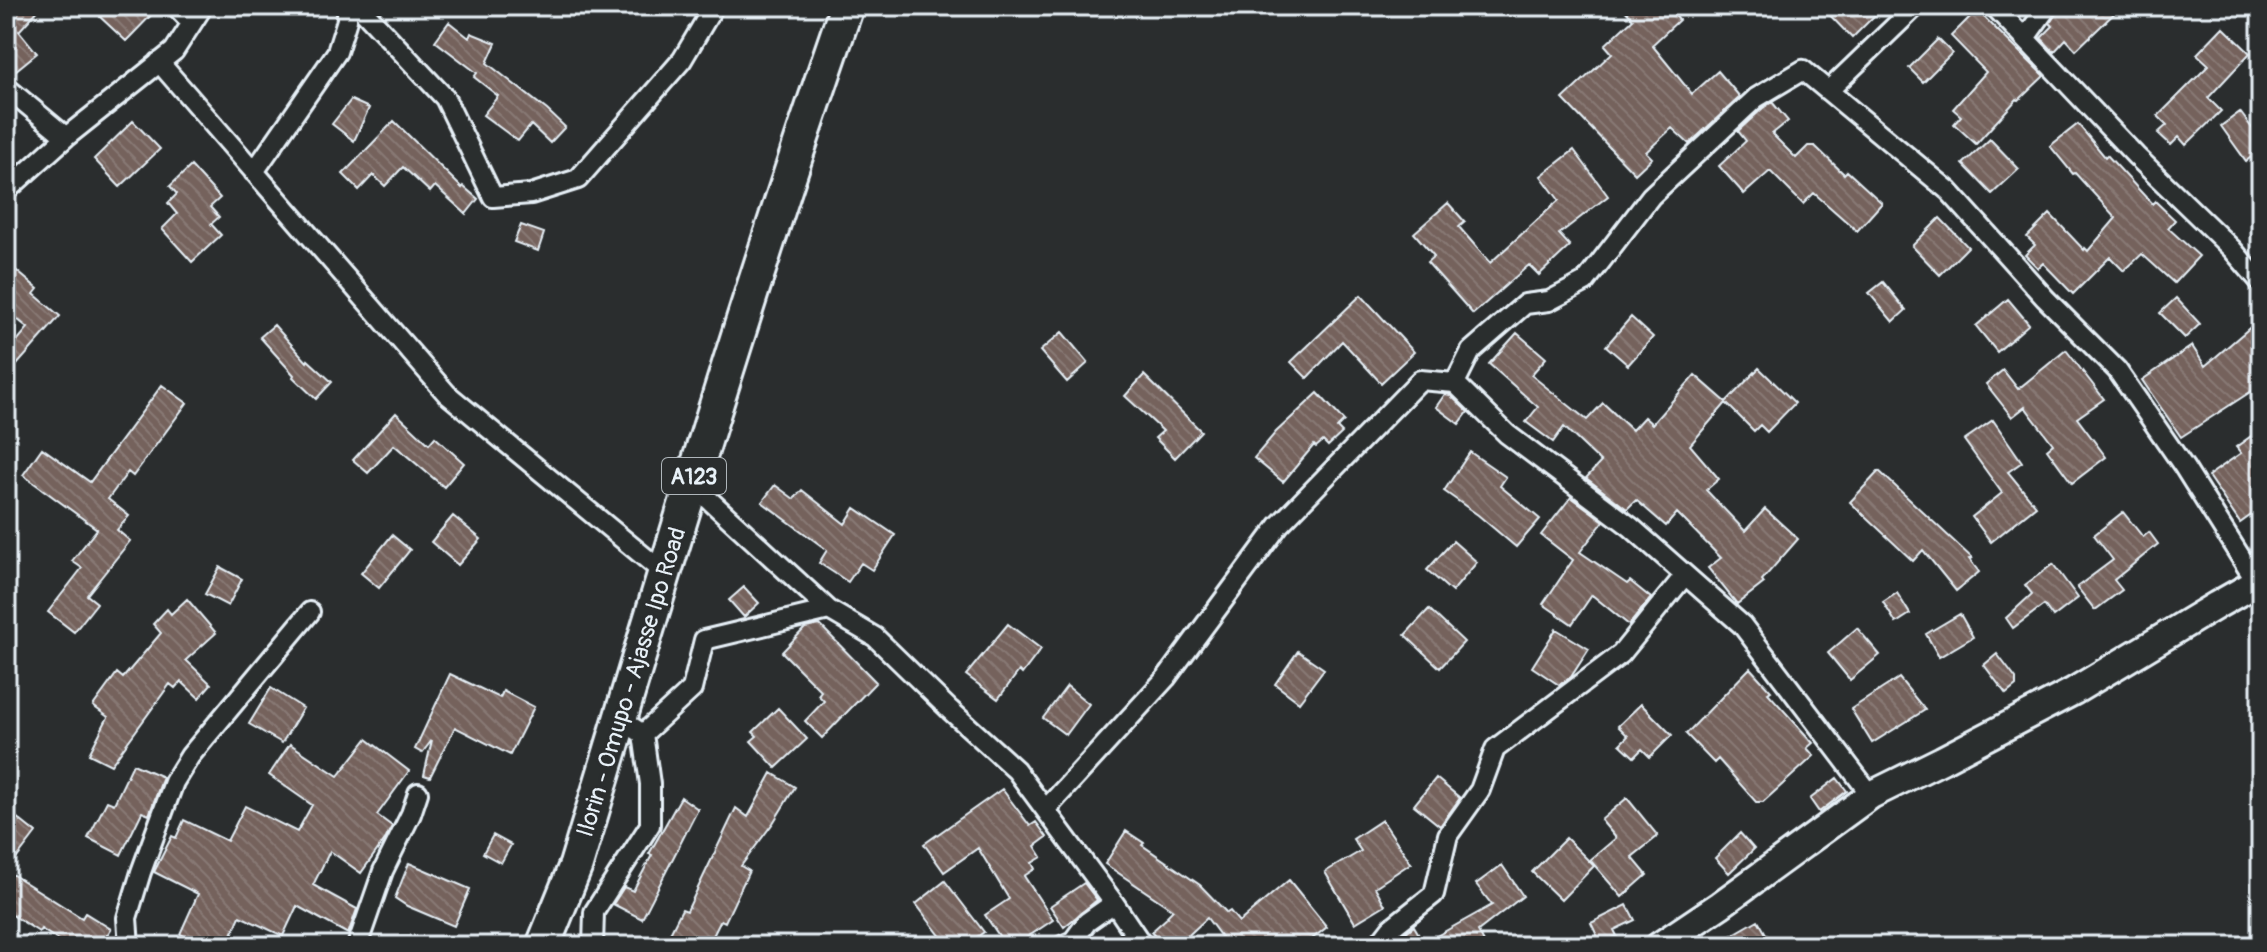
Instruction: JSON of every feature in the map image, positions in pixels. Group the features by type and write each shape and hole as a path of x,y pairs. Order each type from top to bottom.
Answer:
{"highway":[{"name":"Ilorin - Omupo - Ajasse Ipo Road","path":"543,946 631,726 664,573 782,194 847,6"}],"street":[{"path":"176,6 192,23"},
{"path":"6,191 66,137 174,51 203,6"},
{"path":"254,172 337,52 347,20 347,6"},
{"path":"359,6 445,98 493,197 531,194 578,179 682,60 714,6"},
{"path":"1828,91 1916,6"},
{"path":"1994,6 2136,156 2232,249 2261,283"},
{"path":"2025,38 2048,6"},
{"path":"159,62 447,394 664,573"},
{"path":"1455,383 1471,351 1525,304 1549,301 1585,282 1651,196 1756,98 1803,70 1949,191 2045,298 2117,370 2259,582 2074,691 1871,795 1659,946"},
{"path":"6,87 66,137"},
{"path":"1046,809 1166,678 1279,525 1420,380 1455,383 1507,434 1631,527 1742,625 1871,795"},
{"path":"692,484 829,610 875,637 1016,770 1143,946"},
{"path":"1377,946 1391,928 1434,894 1448,835 1480,790 1495,749 1621,654 1685,575"},
{"path":"593,946 594,912 650,825 650,784 631,726 692,689 704,640 829,610"},
{"path":"129,946 127,918 174,782 190,756 310,612"},
{"path":"357,946 383,871 418,793"},
{"path":"1062,946 1073,941 1087,922 1114,903"}],"building":[{"path":"6,6 42,6 19,31 37,53 9,76 6,75"},
{"path":"111,6 160,6 126,41 100,17"},
{"path":"1621,6 1667,6 1679,20 1652,45 1692,94 1718,71 1740,97 1689,144 1672,128 1646,152 1652,158 1635,174 1563,99 1612,53 1605,45 1633,19"},
{"path":"1821,6 1884,6 1852,38"},
{"path":"2061,6 2122,6 2076,50 2066,39 2054,52 2041,38 2053,26 2050,23"},
{"path":"1977,10 2044,76 2017,99 1976,144 1954,124 1961,116 1953,109 1986,72 1951,36"},
{"path":"449,22 469,38 471,33 496,43 487,63 565,127 550,143 531,125 518,141 483,115 498,96 474,77 477,73 435,41"},
{"path":"2223,27 2250,53 2208,98 2221,111 2186,145 2179,137 2171,145 2158,133 2167,125 2158,116 2209,65 2197,54"},
{"path":"1938,39 1952,53 1923,82 1909,68"},
{"path":"351,100 369,108 354,141 332,124"},
{"path":"1772,102 1788,121 1772,134 1796,158 1808,146 1815,146 1844,174 1847,171 1882,203 1857,231 1814,193 1803,204 1770,171 1744,194 1719,166 1746,141 1738,131"},
{"path":"2240,112 2261,140 2261,150 2246,161 2221,126"},
{"path":"133,121 160,149 120,187 94,159"},
{"path":"394,121 462,188 478,199 466,214 435,186 430,192 403,167 385,186 373,175 359,190 343,174"},
{"path":"2078,124 2105,157 2107,155 2152,204 2155,201 2175,220 2168,228 2199,256 2174,283 2142,254 2124,271 2110,257 2073,294 2043,263 2038,268 2025,255 2035,245 2027,237 2050,214 2088,251 2116,218 2050,146"},
{"path":"1990,139 2019,169 1992,194 1963,164"},
{"path":"1574,150 1608,196 1559,234 1570,246 1539,275 1529,265 1473,314 1427,262 1434,256 1414,233 1448,203 1465,222 1459,227 1490,263 1559,200 1541,176"},
{"path":"191,166 220,198 210,207 219,217 211,224 221,235 192,262 162,229 177,214 168,203 177,194 170,186"},
{"path":"1940,218 1968,247 1940,275 1912,246"},
{"path":"521,225 544,233 538,251 514,242"},
{"path":"6,262 38,289 34,294 60,316 9,374 6,372 6,354 28,328 6,310"},
{"path":"1883,282 1906,310 1893,322 1869,293"},
{"path":"1361,295 1414,352 1381,383 1342,341 1307,378 1291,362"},
{"path":"2176,298 2200,324 2185,338 2160,313"},
{"path":"2008,299 2029,324 1997,352 1976,326"},
{"path":"1631,317 1653,337 1628,365 1606,346"},
{"path":"274,325 307,362 332,382 316,399 260,337"},
{"path":"2253,325 2261,334 2261,385 2181,437 2142,380 2192,346 2205,366"},
{"path":"1062,332 1088,363 1067,382 1040,351"},
{"path":"1517,333 1546,358 1531,375 1587,420 1603,403 1632,430 1644,417 1652,424 1695,375 1726,402 1759,368 1795,403 1767,432 1760,425 1754,431 1726,403 1690,445 1719,479 1706,490 1745,531 1765,509 1798,539 1762,580 1764,583 1737,604 1708,568 1721,558 1677,513 1666,526 1636,500 1627,509 1586,478 1601,462 1564,427 1553,442 1526,422 1538,407 1489,364"},
{"path":"2066,350 2104,399 2077,418 2106,457 2072,483 2047,449 2053,444 2025,407 2012,417 1986,384 2003,370 2018,389"},
{"path":"1144,375 1201,431 1175,458 1155,438 1163,431 1125,396"},
{"path":"162,385 187,403 133,476 128,472 108,499 129,516 117,530 130,541 87,595 97,603 74,632 48,612 82,568 72,561 97,529 23,475 42,448 90,482"},
{"path":"1318,393 1344,421 1337,428 1342,433 1328,446 1323,441 1316,447 1314,445 1283,482 1254,458 1276,432"},
{"path":"1445,394 1468,412 1459,424 1436,407"},
{"path":"396,413 429,444 435,437 464,463 444,487 394,445 368,473 353,460"},
{"path":"1993,420 2022,462 2008,472 2036,506 1991,542 1972,517 2002,493 1964,440"},
{"path":"2261,429 2261,508 2240,523 2208,476 2241,453 2236,447"},
{"path":"1470,452 1506,477 1500,486 1540,519 1516,547 1444,491"},
{"path":"1879,471 1972,558 1969,559 1979,572 1956,591 1923,550 1913,561 1850,502"},
{"path":"775,485 794,499 802,490 845,524 855,508 895,535 872,570 861,563 848,582 819,563 827,550 762,502"},
{"path":"1571,497 1604,521 1580,552 1627,584 1630,581 1651,598 1629,625 1592,595 1572,624 1543,604 1573,560 1541,535"},
{"path":"2123,512 2143,537 2149,532 2158,544 2114,580 2122,590 2095,610 2077,587 2113,560 2094,535"},
{"path":"453,516 481,539 458,565 431,542"},
{"path":"392,535 410,550 379,588 361,573"},
{"path":"1453,541 1477,562 1452,592 1427,570"},
{"path":"2053,564 2078,598 2053,617 2044,605 2013,628 2006,618 2032,594 2025,585"},
{"path":"220,567 242,579 228,606 205,594"},
{"path":"744,587 759,603 744,617 729,600"},
{"path":"1897,593 1910,614 1896,623 1883,602"},
{"path":"187,599 216,633 186,660 211,684 199,698 181,681 175,688 170,684 111,765 89,754 108,717 93,706 117,673 123,678 161,633 153,624 167,609 171,614"},
{"path":"1429,609 1464,642 1440,668 1405,635"},
{"path":"1960,614 1973,637 1939,657 1926,634"},
{"path":"1008,624 1041,649 998,699 966,675"},
{"path":"820,625 876,682 822,738 805,721 824,701 818,695 821,691 782,652 805,628"},
{"path":"1857,628 1880,655 1850,680 1828,653"},
{"path":"1556,629 1589,649 1571,677 1559,685 1532,667"},
{"path":"1298,651 1324,669 1299,702 1275,684"},
{"path":"1997,654 2016,679 2016,686 2006,694 1984,665"},
{"path":"1750,668 1813,743 1807,748 1814,756 1763,802 1756,802 1718,759 1714,763 1686,734"},
{"path":"450,674 500,698 503,691 534,707 510,755 455,727 430,777 424,775 432,740 422,753 415,749"},
{"path":"1899,678 1925,710 1872,743 1851,709"},
{"path":"1067,686 1089,704 1066,735 1043,718"},
{"path":"271,688 303,708 282,743 249,724"},
{"path":"1641,704 1672,735 1650,757 1642,749 1634,757 1620,744 1628,736 1618,726"},
{"path":"778,708 807,739 776,768 751,741 757,736 753,732"},
{"path":"367,739 409,771 377,815 392,826 361,873 330,851 313,885 357,909 348,934 297,906 283,936 240,916 227,946 206,946 180,934 198,894 154,872 184,820 227,841 245,806 297,832 312,805 269,775 290,744 338,776"},
{"path":"133,764 163,777 149,815 142,812 121,855 88,838 107,801 114,804"},
{"path":"772,773 795,787 741,866 749,871 725,922 721,920 708,946 688,946 668,937 682,909 687,911 736,808 748,817"},
{"path":"1436,778 1460,798 1440,826 1414,805"},
{"path":"1837,778 1847,791 1819,812 1810,799"},
{"path":"1002,789 1030,826 1036,822 1047,837 1035,846 1042,857 1032,863 1035,869 1024,876 1053,920 1014,946 1006,946 985,915 1009,899 978,848 944,872 924,844"},
{"path":"681,797 698,809 642,919 613,904 624,887 633,891 652,855 649,854"},
{"path":"1627,798 1658,836 1632,857 1647,875 1622,897 1590,860 1616,838 1601,820"},
{"path":"6,809 36,833 7,871 82,918 85,913 111,929 100,946 67,946 6,911"},
{"path":"1382,820 1411,863 1375,887 1385,905 1355,923 1325,872 1361,851 1353,839"},
{"path":"1126,831 1200,885 1239,922 1289,880 1327,927 1303,946 1228,946 1207,918 1177,946 1164,946 1151,932 1173,910 1105,864"},
{"path":"1740,833 1754,849 1729,873 1715,858"},
{"path":"493,835 511,845 501,863 483,853"},
{"path":"1566,838 1594,866 1561,900 1532,872"},
{"path":"409,863 470,889 454,926 395,898"},
{"path":"1502,865 1523,896 1478,931 1486,946 1392,946 1414,926 1424,943 1492,905 1476,884"},
{"path":"945,881 984,932 965,946 948,946 916,904"},
{"path":"1084,883 1097,900 1064,927 1050,906"},
{"path":"1627,905 1635,920 1614,930 1617,936 1601,944 1591,923"},
{"path":"1758,920 1773,946 1713,946"}]}
